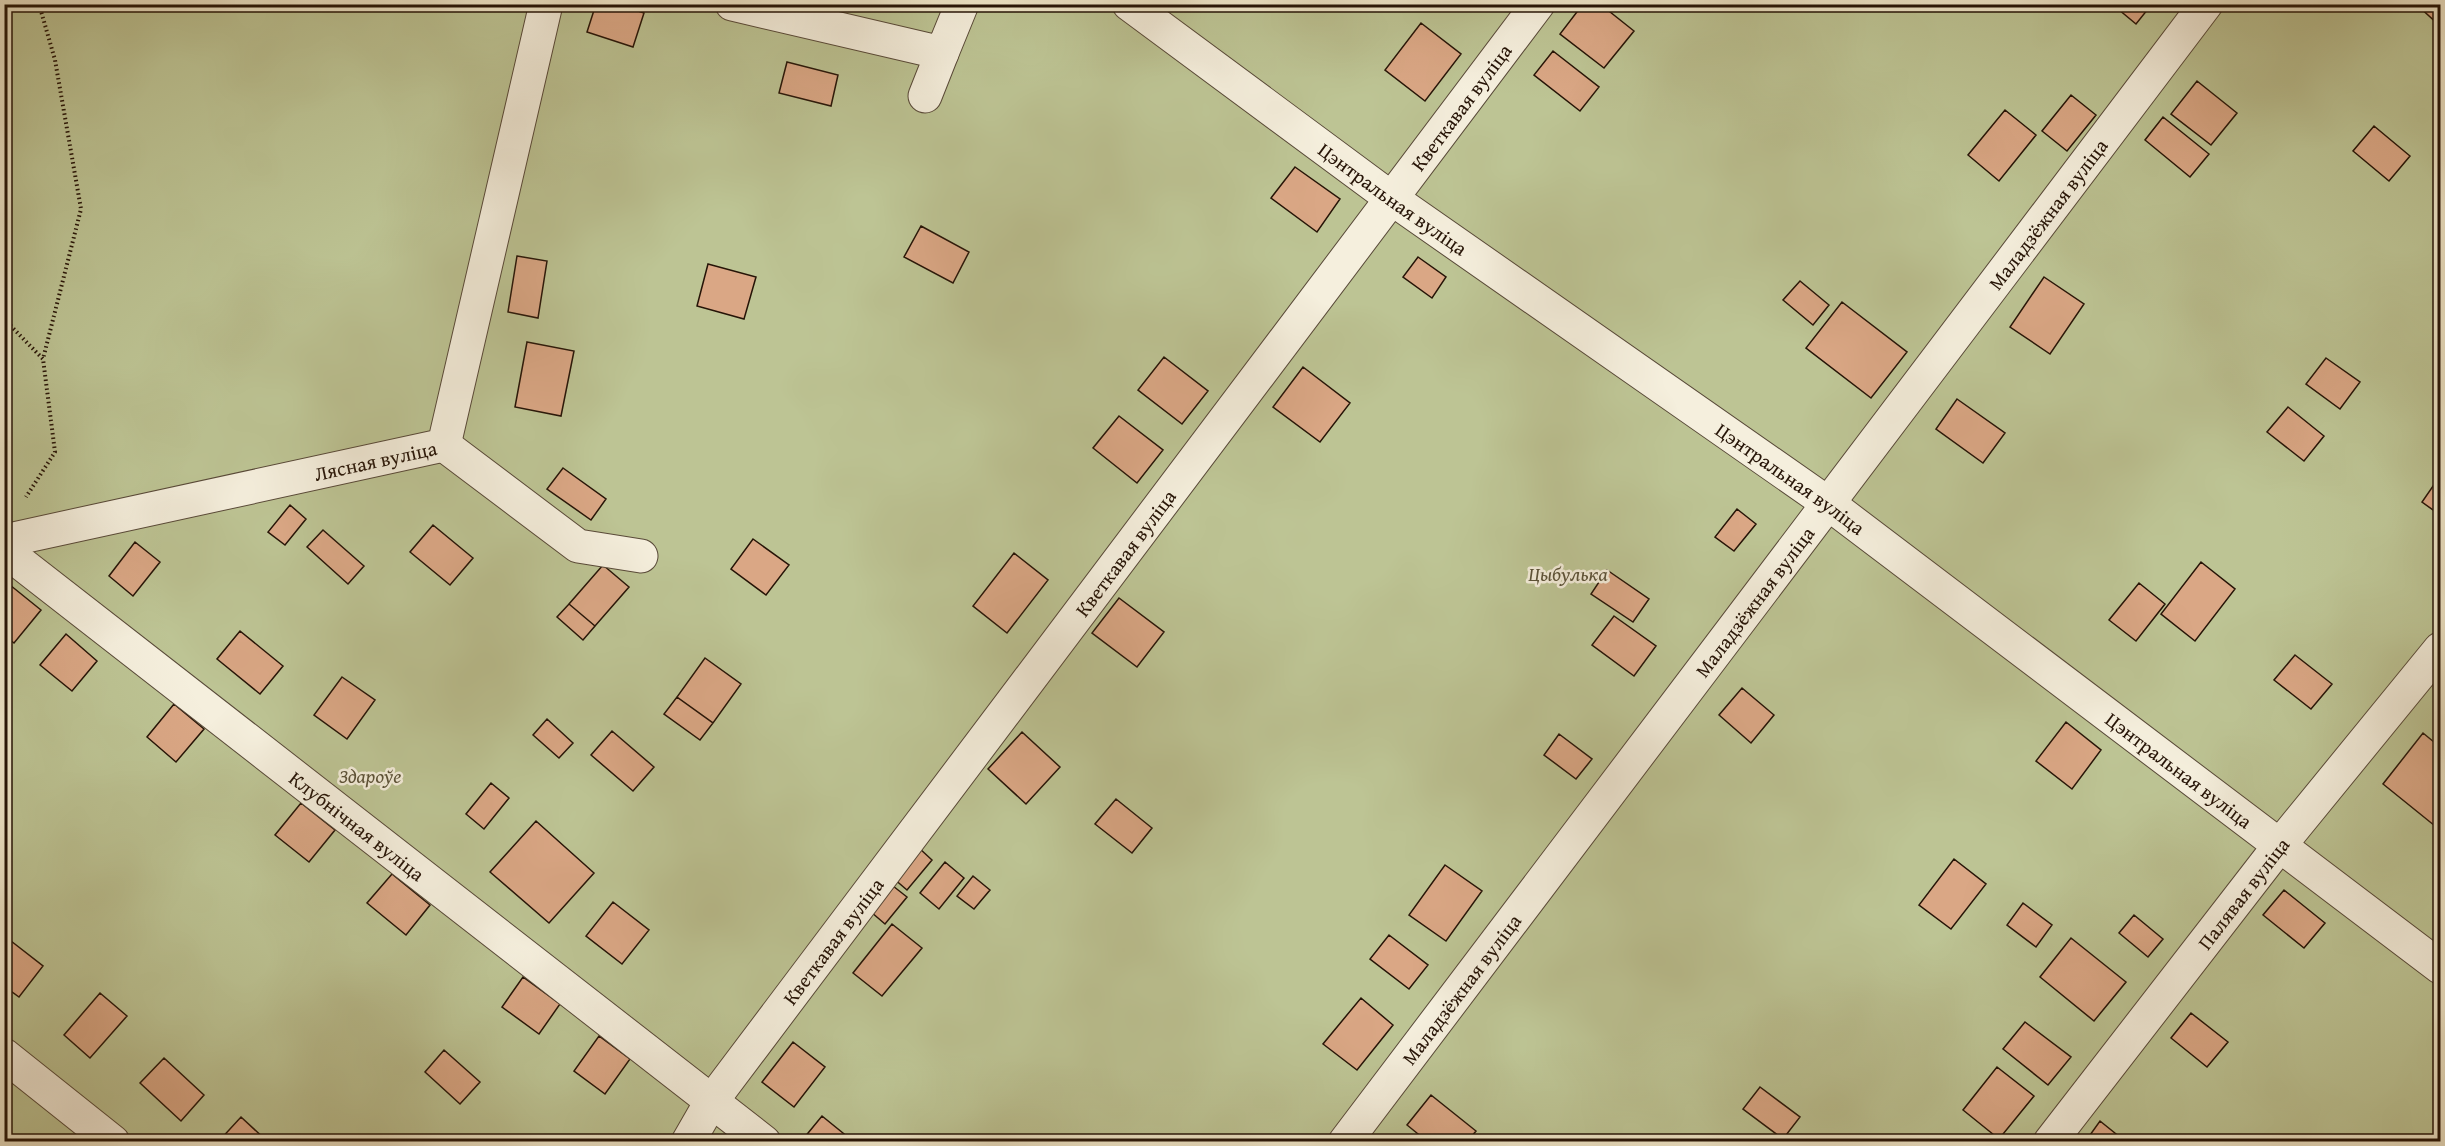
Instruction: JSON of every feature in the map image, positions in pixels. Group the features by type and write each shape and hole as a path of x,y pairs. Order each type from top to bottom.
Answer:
{"lane":[{"name":"Лясная вуліца","path":"4,541 444,445 546,4"},
{"path":"732,4 942,53"},
{"path":"925,96 962,4"},
{"name":"Цэнтральная вуліца","path":"1129,4 1391,198 1829,504 2440,967"},
{"name":"Кветкавая вуліца","path":"688,1142 711,1102 1538,4"},
{"name":"Маладзёжная вуліца","path":"1345,1142 2206,4"},
{"path":"444,445 578,546 641,556"},
{"name":"Клубнічная вуліца","path":"4,550 764,1142"},
{"name":"Палявая вуліца","path":"2050,1142 2280,845 2440,649"},
{"path":"4,1055 114,1142"}],"path":[{"path":"24,501 55,452 43,359 81,209 55,60 39,4"},
{"path":"4,319 43,359"}],"green space":[{"name":"Цыбулька","path":"5,5 2440,5 2440,1141 5,1142"}],"building":[{"path":"596,4 617,4 644,13 633,47 587,32"},
{"path":"1583,4 1600,4 1634,31 1604,68 1560,34"},
{"path":"2112,4 2152,4 2136,24"},
{"path":"2416,4 2440,4 2440,26"},
{"path":"1421,23 1461,54 1425,101 1385,70"},
{"path":"1553,51 1599,87 1580,111 1534,75"},
{"path":"787,62 838,75 831,106 779,93"},
{"path":"2197,81 2237,113 2211,145 2171,114"},
{"path":"2071,95 2096,115 2067,151 2042,131"},
{"path":"2005,110 2036,135 1999,181 1968,155"},
{"path":"2163,117 2209,154 2190,177 2145,140"},
{"path":"2374,126 2410,156 2389,181 2353,151"},
{"path":"1295,167 1340,199 1317,232 1271,198"},
{"path":"921,226 969,252 953,283 904,257"},
{"path":"517,256 547,261 538,318 508,312"},
{"path":"1418,257 1446,277 1432,298 1403,277"},
{"path":"708,264 756,277 744,319 697,306"},
{"path":"2044,277 2084,304 2050,354 2010,327"},
{"path":"1800,281 1829,305 1813,325 1783,300"},
{"path":"1842,302 1907,352 1871,398 1806,348"},
{"path":"527,342 574,351 561,416 515,407"},
{"path":"1164,357 1208,391 1182,424 1138,390"},
{"path":"2326,358 2360,382 2340,409 2306,384"},
{"path":"1303,367 1350,403 1320,442 1273,407"},
{"path":"1957,399 2005,433 1983,463 1936,429"},
{"path":"2288,407 2324,436 2304,461 2267,432"},
{"path":"1119,416 1163,450 1137,483 1093,448"},
{"path":"563,468 606,499 591,520 547,489"},
{"path":"2440,476 2440,515 2422,502"},
{"path":"290,505 306,519 285,545 268,532"},
{"path":"1737,509 1756,524 1734,551 1715,537"},
{"path":"433,525 473,558 450,585 410,552"},
{"path":"323,530 364,566 348,584 307,547"},
{"path":"753,539 789,565 766,595 731,569"},
{"path":"135,542 160,562 133,596 109,576"},
{"path":"1014,553 1048,580 1007,633 973,606"},
{"path":"2201,562 2235,589 2195,641 2161,614"},
{"path":"603,565 629,587 595,626 569,604"},
{"path":"1607,570 1649,599 1633,622 1591,594"},
{"path":"2139,583 2165,604 2136,641 2109,620"},
{"path":"10,585 41,610 14,643 4,635 4,592"},
{"path":"1119,598 1164,632 1137,667 1092,633"},
{"path":"569,604 595,626 583,640 557,617"},
{"path":"1614,616 1656,646 1634,676 1592,645"},
{"path":"240,631 283,666 260,694 217,659"},
{"path":"66,634 97,661 72,691 40,665"},
{"path":"2295,655 2332,684 2311,709 2274,680"},
{"path":"705,658 741,684 713,723 677,697"},
{"path":"342,677 375,700 347,739 314,715"},
{"path":"1742,688 1774,715 1751,743 1719,715"},
{"path":"677,697 713,723 700,740 664,714"},
{"path":"174,704 204,729 176,762 147,737"},
{"path":"547,719 573,743 559,758 533,735"},
{"path":"2066,722 2101,750 2072,789 2036,761"},
{"path":"612,731 654,767 633,791 591,755"},
{"path":"1022,732 1060,767 1026,804 988,769"},
{"path":"2423,733 2440,747 2440,830 2383,784"},
{"path":"1559,734 1592,759 1576,779 1544,755"},
{"path":"491,783 509,798 484,829 466,814"},
{"path":"1116,799 1152,828 1132,853 1095,824"},
{"path":"301,803 335,830 309,862 275,835"},
{"path":"536,821 594,873 549,923 490,872"},
{"path":"919,848 932,860 907,890 893,878"},
{"path":"1954,859 1986,884 1951,929 1919,905"},
{"path":"945,862 964,878 939,909 920,893"},
{"path":"1445,865 1482,891 1446,941 1409,915"},
{"path":"392,874 430,905 406,935 367,903"},
{"path":"973,876 990,890 974,909 957,896"},
{"path":"893,886 907,897 885,924 871,912"},
{"path":"2284,890 2325,923 2304,948 2263,915"},
{"path":"613,902 649,930 622,964 586,936"},
{"path":"2023,903 2052,925 2036,947 2007,925"},
{"path":"2134,915 2163,939 2148,957 2119,933"},
{"path":"892,924 922,948 882,996 853,973"},
{"path":"1389,935 1428,965 1409,989 1370,959"},
{"path":"2071,938 2126,982 2094,1021 2040,977"},
{"path":"11,941 43,966 19,997 4,986 4,948"},
{"path":"523,977 560,1004 539,1034 502,1007"},
{"path":"100,993 127,1016 90,1058 64,1035"},
{"path":"1361,998 1393,1025 1357,1070 1323,1044"},
{"path":"2191,1013 2228,1042 2207,1067 2171,1038"},
{"path":"2025,1022 2071,1057 2048,1085 2003,1049"},
{"path":"599,1036 630,1059 605,1094 574,1071"},
{"path":"793,1042 825,1067 794,1107 762,1082"},
{"path":"444,1050 480,1082 460,1104 425,1072"},
{"path":"164,1058 204,1095 181,1121 140,1083"},
{"path":"1997,1067 2034,1096 1999,1139 1963,1110"},
{"path":"1760,1087 1800,1117 1783,1139 1743,1109"},
{"path":"1431,1095 1476,1131 1467,1142 1428,1142 1407,1125"},
{"path":"822,1116 854,1142 809,1142 804,1138"},
{"path":"241,1117 268,1142 218,1142"},
{"path":"2100,1121 2126,1142 2085,1142"}],"park label":[{"name":"Здароўе","path":"370,775"}]}
